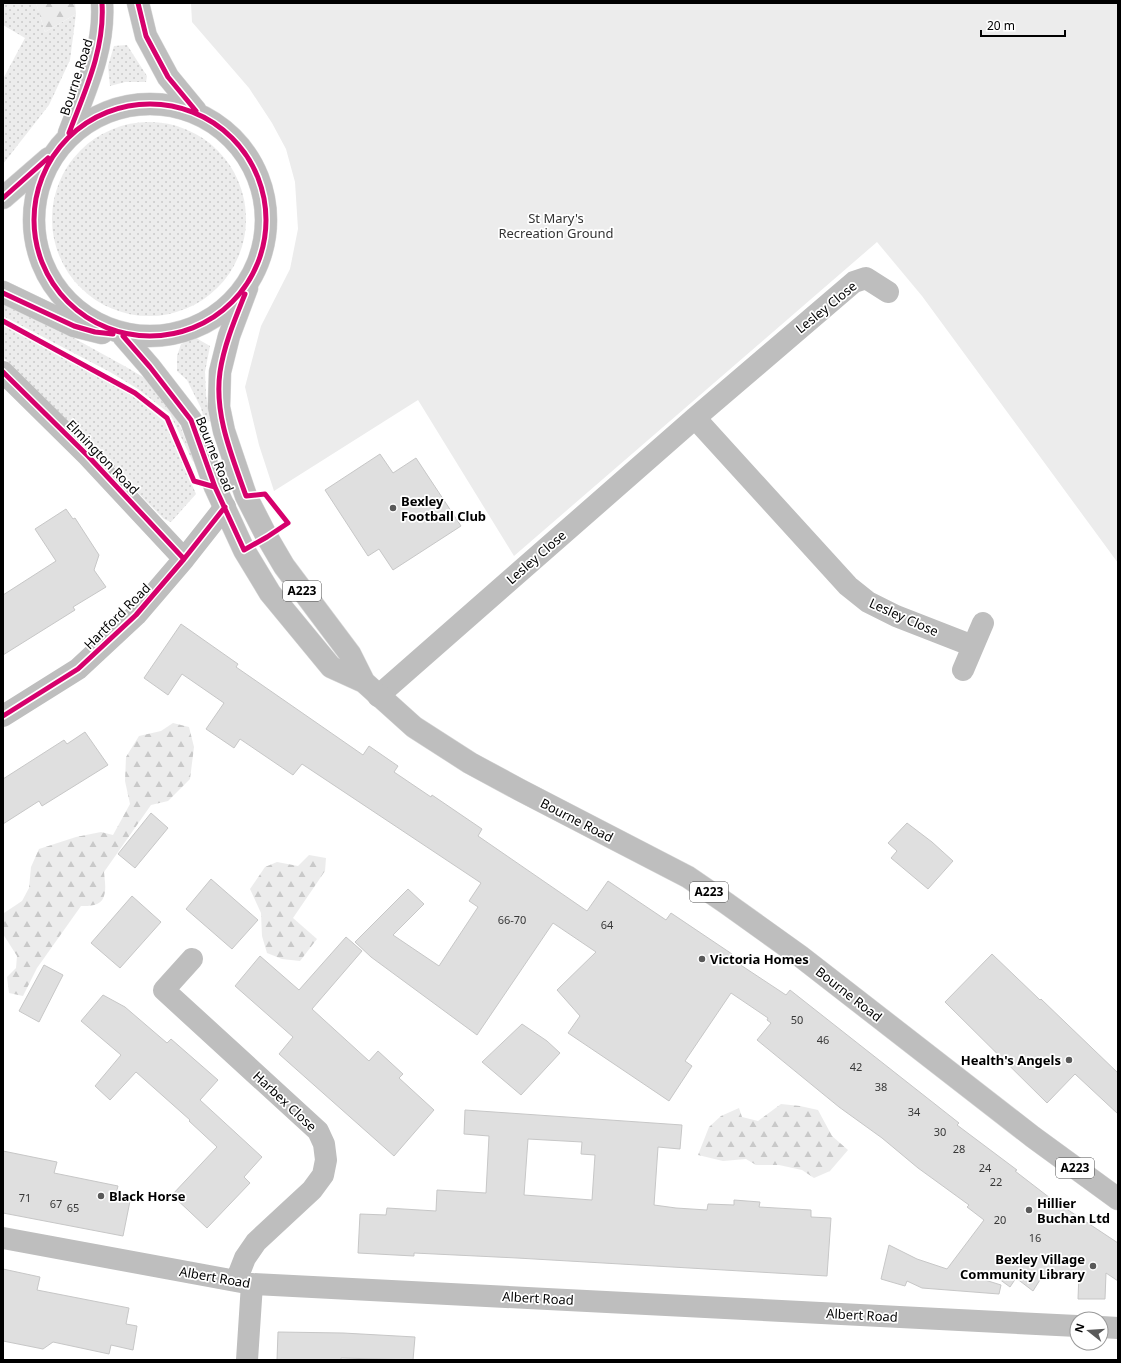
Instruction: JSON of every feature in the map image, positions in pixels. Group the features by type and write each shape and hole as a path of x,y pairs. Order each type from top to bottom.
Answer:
{"street":[{"name":"Bourne Road","path":"69,133 89,82 99,51 103,16 102,3"},
{"path":"138,3 146,36 168,77 196,111"},
{"path":"3,198 49,158 69,133 97,114 129,103 163,102 196,111"},
{"name":"Bourne Road","path":"196,111 224,132 246,159 260,188 266,218 261,254 229,336 220,372 219,407 224,431 246,496 267,537 284,566 350,654 371,689"},
{"path":"49,158 42,176 37,199 35,233 42,266 59,292 83,314 120,335"},
{"name":"Lesley Close","path":"371,689 695,418 854,282 866,278 888,292"},
{"path":"3,292 74,326 95,332 143,339 163,338 195,330 224,313 247,288"},
{"name":"Bourne Road","path":"120,335 150,367 191,420 215,487 244,550 270,593 330,667 371,689 414,727 470,763 688,877 800,956 1033,1136 1118,1199"},
{"name":"Elmington Road","path":"3,372 88,456 184,559"},
{"name":"Lesley Close","path":"695,418 848,586 868,602 896,616 973,646"},
{"name":"Hartford Road","path":"3,716 78,669 136,615 184,559 225,507"},
{"path":"963,670 983,623"},
{"name":"Harbex Close","path":"192,959 164,990 318,1131 324,1144 326,1160 323,1175 312,1190 256,1242 245,1258 244,1282"},
{"name":"Albert Road","path":"3,1238 244,1282 1069,1326"},
{"path":"244,1282 248,1360"}],"green space":[{"path":"3,3 36,3 45,32 76,14 70,60 49,105 3,164 3,79 25,38 3,25"},
{"path":"36,3 75,3 76,14 45,32"},
{"name":"St Mary's Recreation Ground","path":"191,3 1118,3 1118,563 922,296 877,242 514,556 418,400 274,491 259,445 245,387 261,326 290,269 298,229 295,182 286,149 272,123 249,88 192,22"},
{"path":"127,45 147,76 146,82 125,82 110,86 108,66 114,46"},
{"path":"149,122 168,124 186,129 203,138 218,150 230,165 239,182 244,200 246,219 244,238 239,256 230,273 218,288 203,300 186,309 168,314 149,316 130,314 112,309 95,300 80,288 68,273 59,256 54,238 52,219 54,200 59,182 68,165 80,150 95,138 112,129 130,124"},
{"path":"3,304 32,315 153,383 174,411 195,463 192,460 170,414 138,389 110,372 3,316"},
{"path":"3,325 134,396 165,422 196,494 171,522 164,519 3,357"},
{"path":"196,338 210,346 205,372 206,395 210,421 205,423 201,408 187,380 177,371 177,356 181,344"},
{"path":"173,723 189,727 194,747 190,779 168,801 151,805 104,872 105,892 102,900 94,905 81,906 37,968 23,996 9,993 7,977 16,968 17,956 3,934 4,913 22,901 29,888 31,867 39,849 76,837 101,832 113,835 130,804 125,781 126,757 139,736 161,731"},
{"path":"309,855 326,858 325,871 293,918 317,939 300,961 282,959 267,953 262,936 261,913 250,889 265,867 277,862 298,866"},
{"path":"781,1104 818,1110 832,1136 848,1150 830,1171 814,1178 802,1170 779,1165 756,1165 746,1159 723,1161 698,1155 709,1127 721,1116 739,1108 742,1117 758,1121"}],"building":[{"name":"Bexley Football Club","path":"380,454 393,473 416,458 461,526 393,570 379,549 368,556 325,490"},
{"path":"66,509 73,519 75,518 99,555 94,570 106,587 73,607 75,610 3,655 3,595 56,561 35,529"},
{"path":"181,624 238,664 236,667 363,755 369,746 398,766 394,772 431,797 432,795 482,829 478,836 587,911 608,881 666,920 671,913 732,954 730,958 786,995 790,990 959,1123 957,1125 1017,1170 1015,1171 1050,1198 1118,1243 1118,1281 1106,1273 1105,1299 1078,1299 1079,1273 1043,1275 1033,1291 1016,1278 1010,1287 991,1273 985,1280 1001,1285 999,1294 922,1288 907,1281 905,1286 881,1279 889,1245 917,1259 947,1269 984,1220 967,1207 969,1205 839,1107 757,1040 771,1023 767,1020 768,1018 731,993 685,1061 692,1066 669,1101 568,1033 580,1016 557,990 596,952 553,923 477,1035 371,957 355,942 408,889 424,904 393,935 439,966 478,907 469,901 481,883 302,764 293,775 240,739 234,748 206,729 224,703 182,674 168,695 144,678"},
{"path":"85,732 108,765 42,806 39,801 3,824 3,779 64,740 67,744"},
{"path":"151,813 168,828 135,868 118,854"},
{"path":"907,823 932,842 953,861 928,889 891,858 897,851 888,843"},
{"path":"211,879 258,920 232,949 186,909"},
{"path":"132,896 161,922 120,968 91,943"},
{"path":"346,937 362,951 312,1009 369,1061 378,1051 403,1074 399,1078 434,1110 394,1156 279,1054 293,1037 235,986 260,956 299,990"},
{"path":"992,954 1118,1073 1118,1114 1075,1074 1047,1103 945,1002"},
{"path":"44,965 63,975 39,1022 19,1011"},
{"path":"103,995 125,1007 167,1043 171,1039 218,1080 200,1100 262,1157 244,1177 250,1183 207,1228 172,1195 217,1147 189,1121 190,1120 136,1072 110,1100 95,1086 121,1055 81,1021"},
{"path":"522,1024 547,1041 560,1053 521,1095 482,1062"},
{"path":"465,1110 682,1125 680,1149 658,1147 654,1205 707,1210 708,1204 734,1205 734,1200 760,1202 759,1207 811,1210 811,1217 831,1218 827,1276 517,1258 414,1253 414,1256 358,1253 360,1214 386,1215 387,1208 436,1211 437,1190 486,1193 489,1136 464,1134","holes":["528,1139 582,1142 581,1154 595,1155 592,1200 524,1195"]},
{"path":"3,1151 57,1162 54,1173 118,1186 115,1198 130,1201 123,1236 3,1213"},
{"path":"3,1269 40,1277 37,1290 129,1308 126,1324 137,1326 133,1350 111,1345 109,1354 53,1342 43,1349 3,1341"},
{"path":"278,1332 343,1333 415,1337 413,1360 341,1358 341,1360 277,1360"}],"cycle path":[{"path":"69,133 93,70 100,37 102,3"},
{"path":"138,3 146,36 168,77 196,111"},
{"path":"139,104 161,104 184,109 205,117 224,130 240,146 253,165 261,186 266,209 266,220 264,243 253,275 240,294 224,310 205,323 184,331 161,336 139,336 116,331 95,323 76,310 60,294 47,275 39,254 34,231 34,209 39,186 47,165 60,146 76,130 95,117 116,109 139,104"},
{"path":"3,198 48,158"},
{"path":"3,293 74,326 95,332 113,334"},
{"path":"123,336 150,367 191,420 215,487 244,550 288,523 265,494 246,496 230,451 222,420 219,388 220,372 230,332 245,294"},
{"path":"3,321 135,393 167,418 194,481 215,487"},
{"path":"3,372 88,456 184,559"},
{"path":"3,716 78,669 136,615 184,559 225,507"}],"place":[{"name":"Bexley Football Club","path":"393,508"},
{"name":"Victoria Homes","path":"702,959"},
{"name":"Health's Angels","path":"1069,1060"},
{"name":"Black Horse","path":"101,1196"},
{"name":"Hillier Buchan Ltd","path":"1029,1210"},
{"name":"Bexley Village Community Library","path":"1093,1266"}]}
